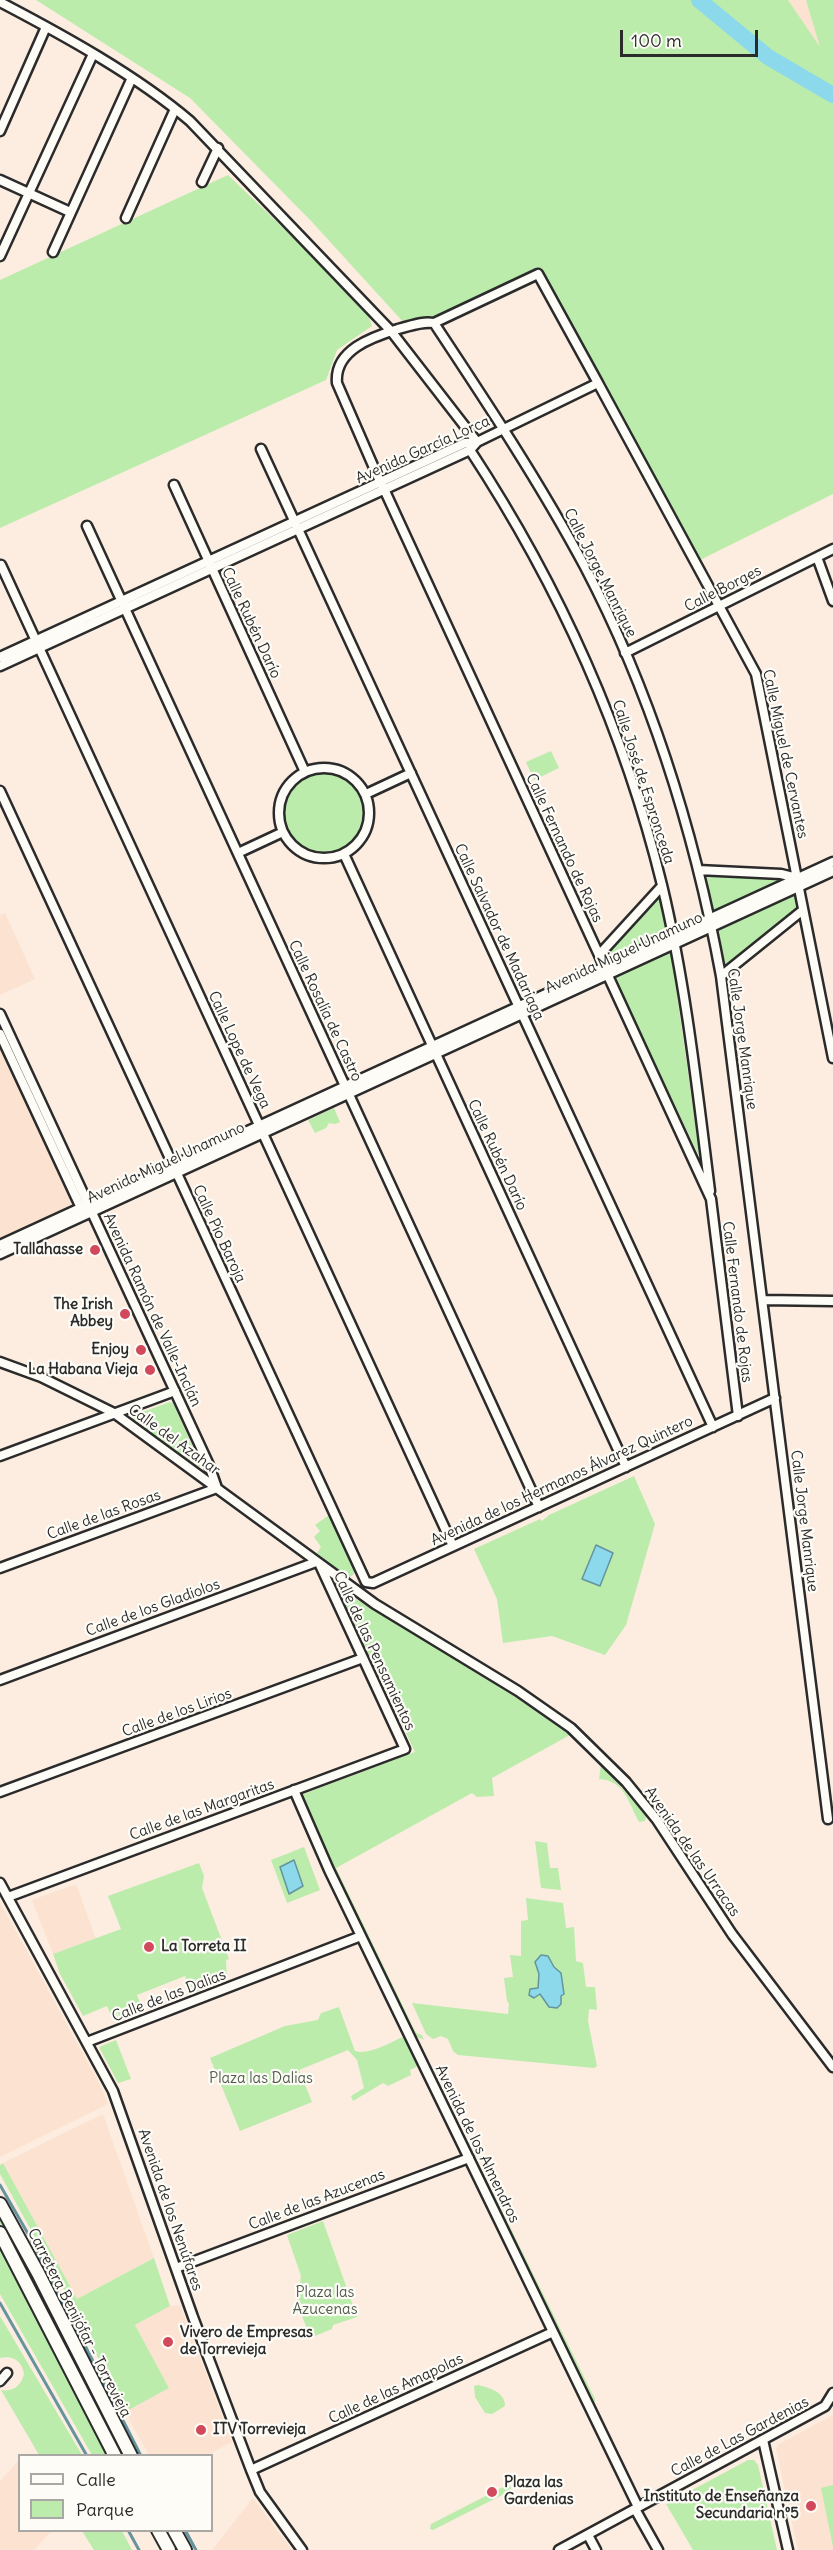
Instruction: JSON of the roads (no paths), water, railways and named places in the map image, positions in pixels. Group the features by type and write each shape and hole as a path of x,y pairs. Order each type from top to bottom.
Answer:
{"main road":[{"name":"Carretera Benijófar - Torrevieja","path":"0,2204 38,2273 130,2454"},
{"name":"Carretera Benijófar - Torrevieja","path":"0,2233 114,2454"},
{"path":"159,2532 169,2550"},
{"path":"175,2532 185,2550"}],"street":[{"path":"1,4 93,54 175,109 218,148 391,332 477,442"},
{"path":"0,131 46,27"},
{"path":"0,256 93,54"},
{"path":"52,252 131,80"},
{"path":"126,218 175,109"},
{"path":"202,182 218,148"},
{"path":"0,180 70,212"},
{"path":"391,332 416,323 434,323 538,274 598,383"},
{"name":"Calle Jorge Manrique","path":"434,323 537,483 585,567 625,653 666,759 698,870 721,976 828,1819"},
{"name":"Calle Fernando de Rojas","path":"391,332 369,340 350,352 340,364 337,377 341,395 711,1199 738,1416"},
{"name":"Avenida García Lorca","path":"0,657 38,644 124,605 468,447 598,383"},
{"name":"Calle Miguel de Cervantes","path":"598,383 756,674 833,1058"},
{"name":"Calle José de Espronceda","path":"468,447 527,543 581,648 627,766 662,886 673,940 685,1006 711,1199"},
{"name":"Calle Salvador de Madariaga","path":"261,449 713,1427"},
{"name":"Calle Rubén Darío","path":"174,485 305,772"},
{"name":"Calle Rosalía de Castro","path":"87,526 539,1507"},
{"name":"Calle Borges","path":"625,653 833,549"},
{"path":"817,557 833,601"},
{"name":"Calle Lope de Vega","path":"1,565 453,1546"},
{"name":"Avenida García Lorca","path":"0,666 38,644"},
{"path":"315,768 335,768 354,778 366,794 369,803 369,824 360,842 344,854 334,857 314,857 295,848 283,832 279,815 281,797 291,782 305,772 315,768"},
{"path":"366,794 411,773"},
{"name":"Calle Pío Baroja","path":"0,791 362,1576"},
{"path":"238,853 283,832"},
{"name":"Calle Rubén Darío","path":"344,854 626,1467"},
{"name":"Avenida Miguel Unamuno","path":"0,1254 87,1208 673,940 798,882 833,862"},
{"path":"698,870 781,874 798,882"},
{"name":"Avenida Miguel Unamuno","path":"798,882 833,871"},
{"path":"599,956 662,886"},
{"path":"721,976 803,910"},
{"name":"Avenida Ramón de Valle-Inclán","path":"0,1014 87,1208"},
{"name":"Avenida Ramón de Valle-Inclán","path":"0,1034 175,1391 213,1473 217,1488"},
{"path":"0,1245 87,1208"},
{"path":"763,1300 833,1300"},
{"name":"Calle del Azahar","path":"0,1362 41,1377 114,1413 318,1563"},
{"path":"0,1456 175,1391"},
{"name":"Avenida de los Hermanos Álvarez Quintero","path":"362,1576 366,1581 373,1582 775,1398"},
{"name":"Calle de las Rosas","path":"0,1568 217,1488"},
{"name":"Avenida de las Urracas","path":"318,1563 350,1586 572,1728 618,1774 657,1820 732,1934 833,2067"},
{"name":"Calle de las Pensamientos","path":"318,1563 405,1749"},
{"name":"Calle de los Gladiolos","path":"0,1680 318,1563"},
{"path":"350,1586 362,1576"},
{"name":"Calle de los Lirios","path":"0,1792 363,1658"},
{"name":"Calle de las Margaritas","path":"8,1897 405,1749"},
{"name":"Avenida de los Almendros","path":"294,1790 361,1936 658,2550"},
{"name":"Avenida de los Nenúfares","path":"0,1883 113,2091 250,2470 260,2492 302,2550"},
{"name":"Calle de las Dalias","path":"87,2042 361,1936"},
{"name":"Calle de las Azucenas","path":"176,2268 469,2158"},
{"name":"Calle de las Amapolas","path":"250,2470 553,2332"},
{"path":"0,2381 7,2373"},
{"name":"Calle de Las Gardenias","path":"559,2550 825,2406 833,2393"},
{"path":"763,2440 788,2550"},
{"path":"588,2535 596,2550"}],"water":[{"path":"596,1545 613,1553 600,1586 582,1579"},
{"path":"294,1860 303,1886 289,1894 280,1867"},
{"path":"541,1955 548,1956 554,1967 561,1973 564,1994 557,2008 549,2007 540,1994 534,1998 529,1995 530,1989 538,1988 539,1974 535,1962"}],"waterway":[{"path":"699,0 768,57 833,95"},
{"path":"0,2185 31,2239 140,2454"},
{"path":"0,2303 86,2454"},
{"path":"129,2532 139,2550"},
{"path":"186,2532 196,2550"}],"place":[{"name":"Tallahasse","path":"95,1250"},
{"name":"The Irish Abbey","path":"125,1314"},
{"name":"Enjoy","path":"141,1350"},
{"name":"La Habana Vieja","path":"150,1370"},
{"name":"La Torreta II","path":"149,1947"},
{"name":"Vivero de Empresas de Torrevieja","path":"168,2342"},
{"name":"ITV Torrevieja","path":"201,2430"},
{"name":"Plaza las Gardenias","path":"492,2492"},
{"name":"Instituto de Enseñanza Secundaria nº5","path":"811,2506"}],"park label":[{"name":"Plaza las Dalias","path":"261,2079"},
{"name":"Plaza las Azucenas","path":"325,2302"}]}
